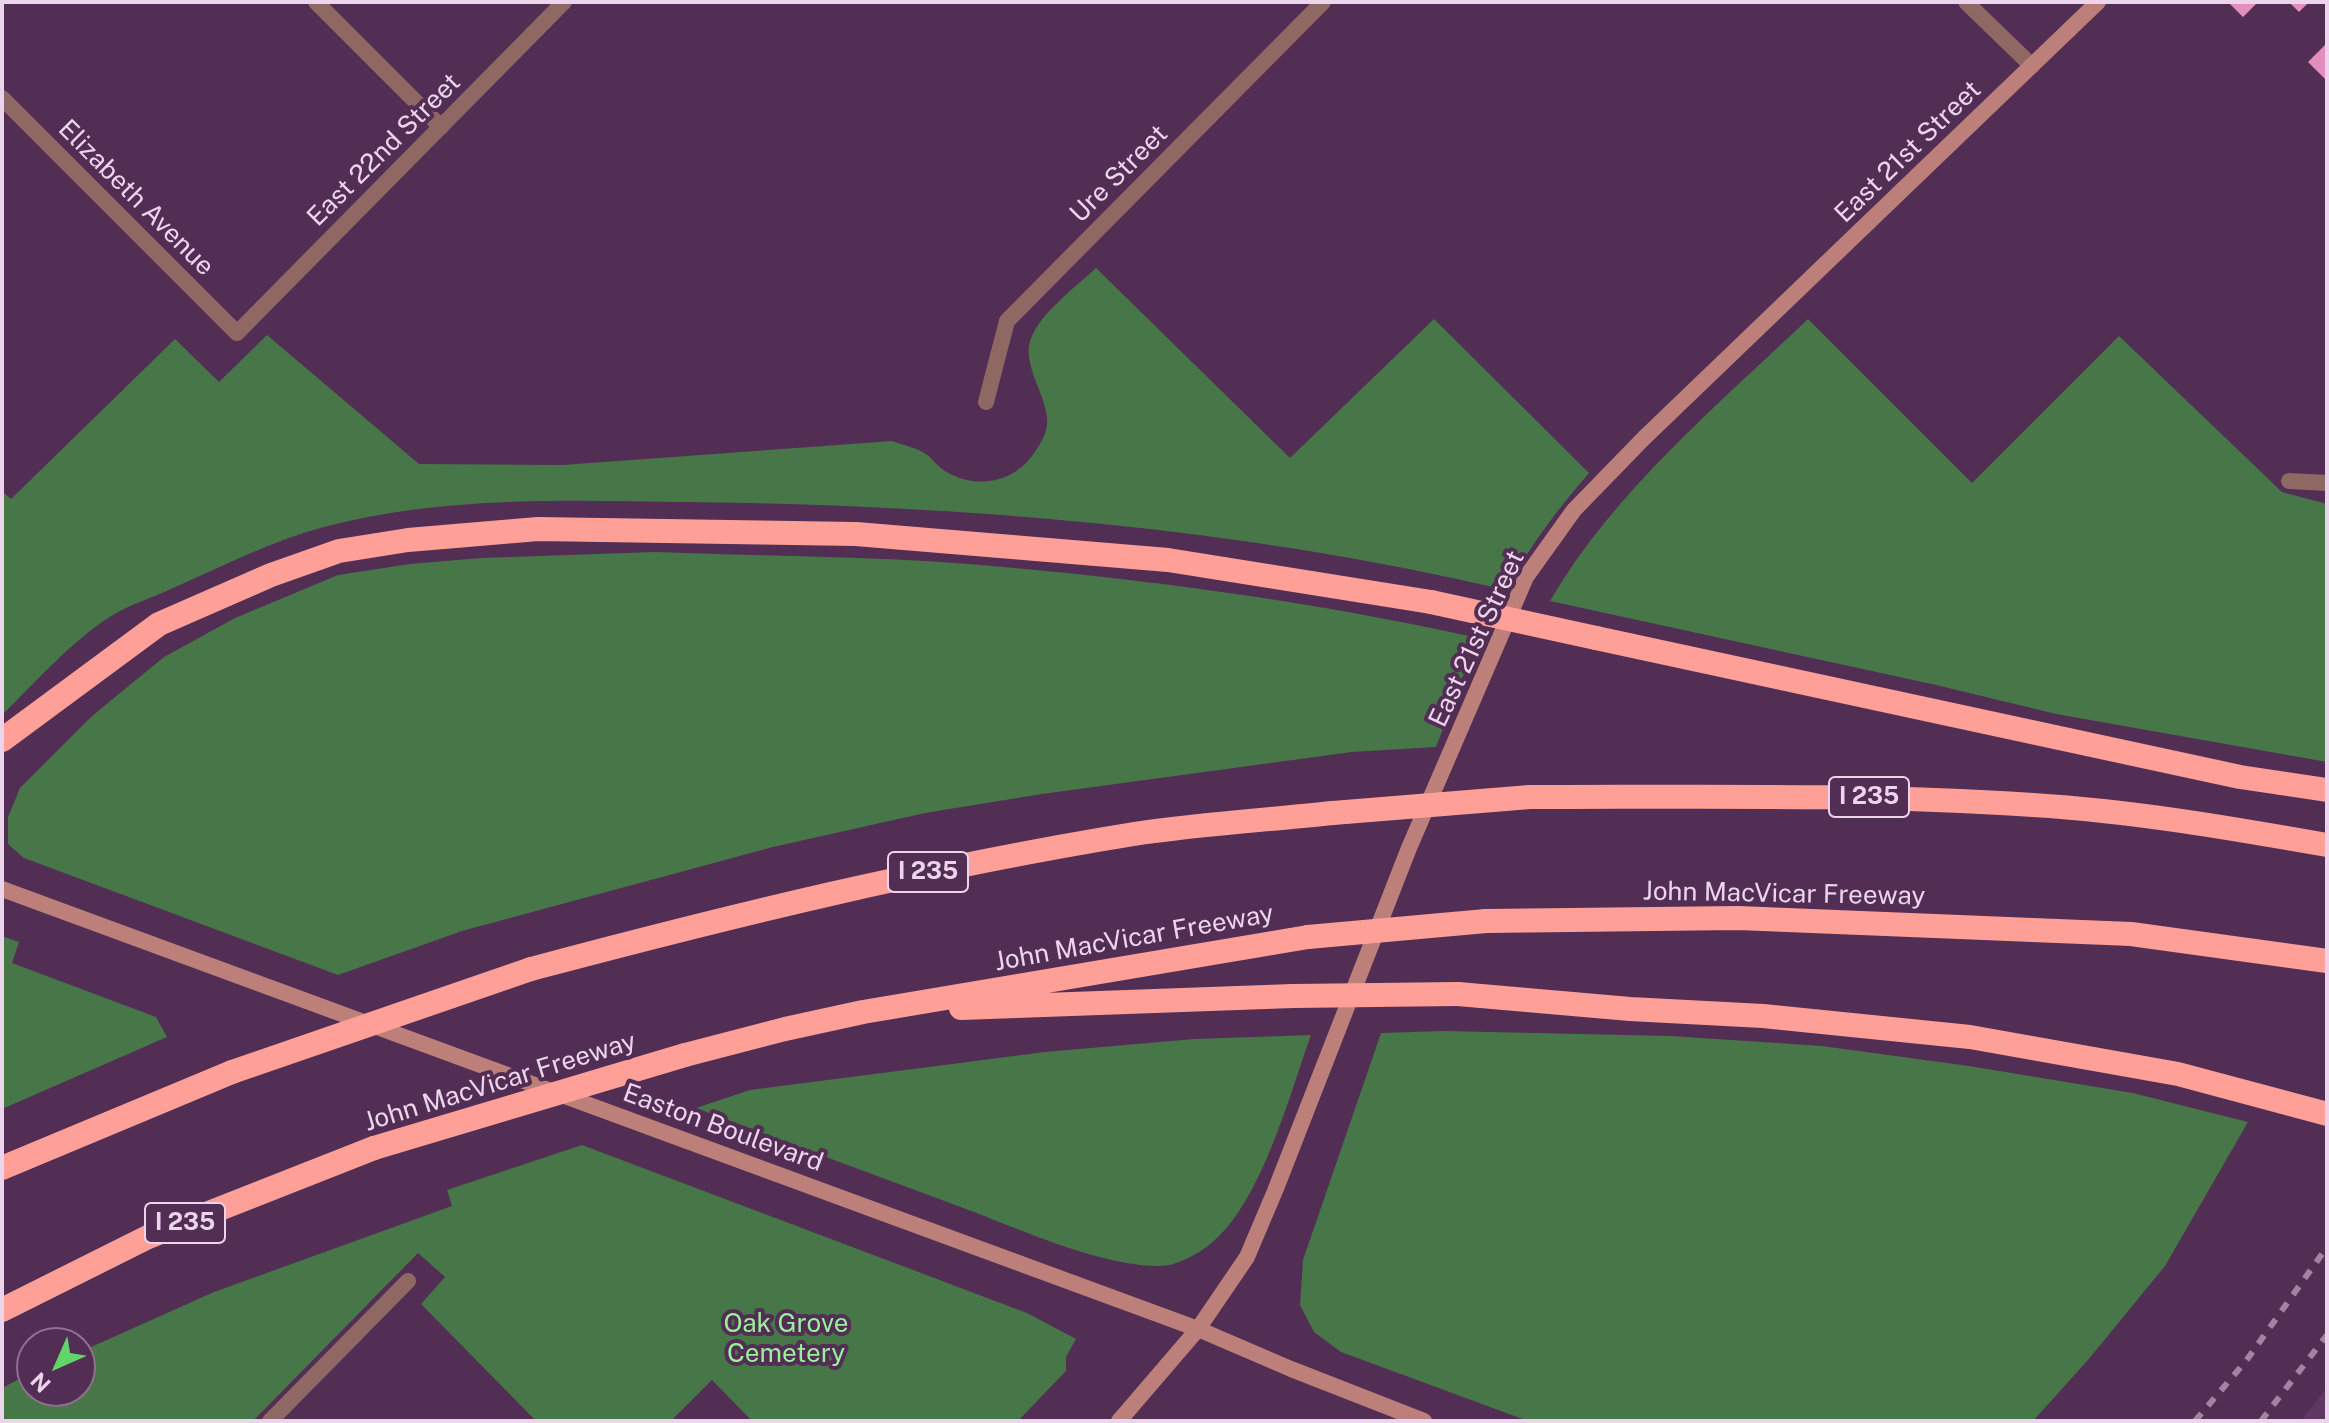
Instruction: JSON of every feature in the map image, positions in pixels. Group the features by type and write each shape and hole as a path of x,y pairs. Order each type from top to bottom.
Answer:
{"highway":[{"path":"2,740 159,624 271,575 339,551 408,540 538,529 856,534 1168,560 1431,602 2240,777 2327,790"},
{"name":"I 235","path":"2,1168 232,1072 531,969 685,928 933,871 1136,834 1333,813 1530,797 1852,796 2036,805 2207,824 2327,845"},
{"name":"John MacVicar Freeway","path":"2,1310 148,1237 374,1148 685,1055 863,1012 1308,937 1486,921 1738,918 2131,934 2327,961"},
{"path":"863,1012 1293,996 1458,994 1630,1009 1763,1016 1970,1037 2178,1074 2327,1114"}],"main road":[{"name":"East 21st Street","path":"1119,1421 1198,1329 1247,1257 1409,848 1526,577 1584,499 2098,2"},
{"name":"Easton Boulevard","path":"2,889 1198,1329 1424,1421"}],"street":[{"path":"316,2 441,127"},
{"name":"East 22nd Street","path":"237,333 564,2"},
{"name":"Ure Street","path":"986,402 1007,321 1323,2"},
{"path":"1966,2 2032,66"},
{"name":"Elizabeth Avenue","path":"2,98 237,333"},
{"path":"2289,481 2327,483"},
{"path":"270,1421 408,1281"}],"shaded area":[{"path":"2327,1387 2327,1421 2301,1421"}],"green space":[{"path":"1096,268 1290,458 1434,319 1589,473 1544,529 1506,590 1405,568 1201,535 995,515 788,504 595,501 503,502 413,510 324,527 285,540 120,611 69,649 2,715 2,491 11,499 175,339 219,382 267,335 419,464 563,465 892,441 922,452 956,477 980,482 1014,473 1041,443 1047,422 1029,355 1032,335 1056,304"},
{"path":"1808,319 1972,483 2119,336 2282,492 2327,504 2327,762 2056,714 1550,601 1605,522 1636,486"},
{"path":"655,552 930,561 1097,576 1289,602 1478,638 1436,747 1352,752 925,813 773,847 462,931 338,975 24,858 8,844 8,817 20,788 92,716 164,657 235,618 338,575 410,564 481,558"},
{"path":"2,936 19,942 12,963 156,1017 167,1037 2,1109"},
{"path":"1444,1031 1671,1036 1822,1046 2133,1093 2248,1122 2165,1266 2033,1421 1528,1421 1341,1352 1314,1332 1300,1305 1303,1260 1381,1033"},
{"path":"1311,1035 1283,1118 1244,1204 1209,1245 1186,1259 1166,1266 1115,1261 1066,1247 696,1108 750,1090 1045,1052 1194,1039"},
{"name":"Oak Grove Cemetery","path":"582,1145 1027,1313 1076,1339 1066,1357 1066,1371 1018,1421 752,1421 712,1380 671,1421 536,1421 421,1304 445,1277 418,1253 253,1421 2,1421 2,1388 16,1381 16,1407 96,1407 96,1345 214,1292 452,1206 447,1190"}],"building":[{"path":"2228,2 2258,2 2243,17"},
{"path":"2289,2 2309,2 2299,12"},
{"path":"2327,43 2327,81 2308,62"}],"railway":[{"path":"2195,1421 2246,1361 2327,1247"},
{"path":"2261,1421 2327,1335"}]}
